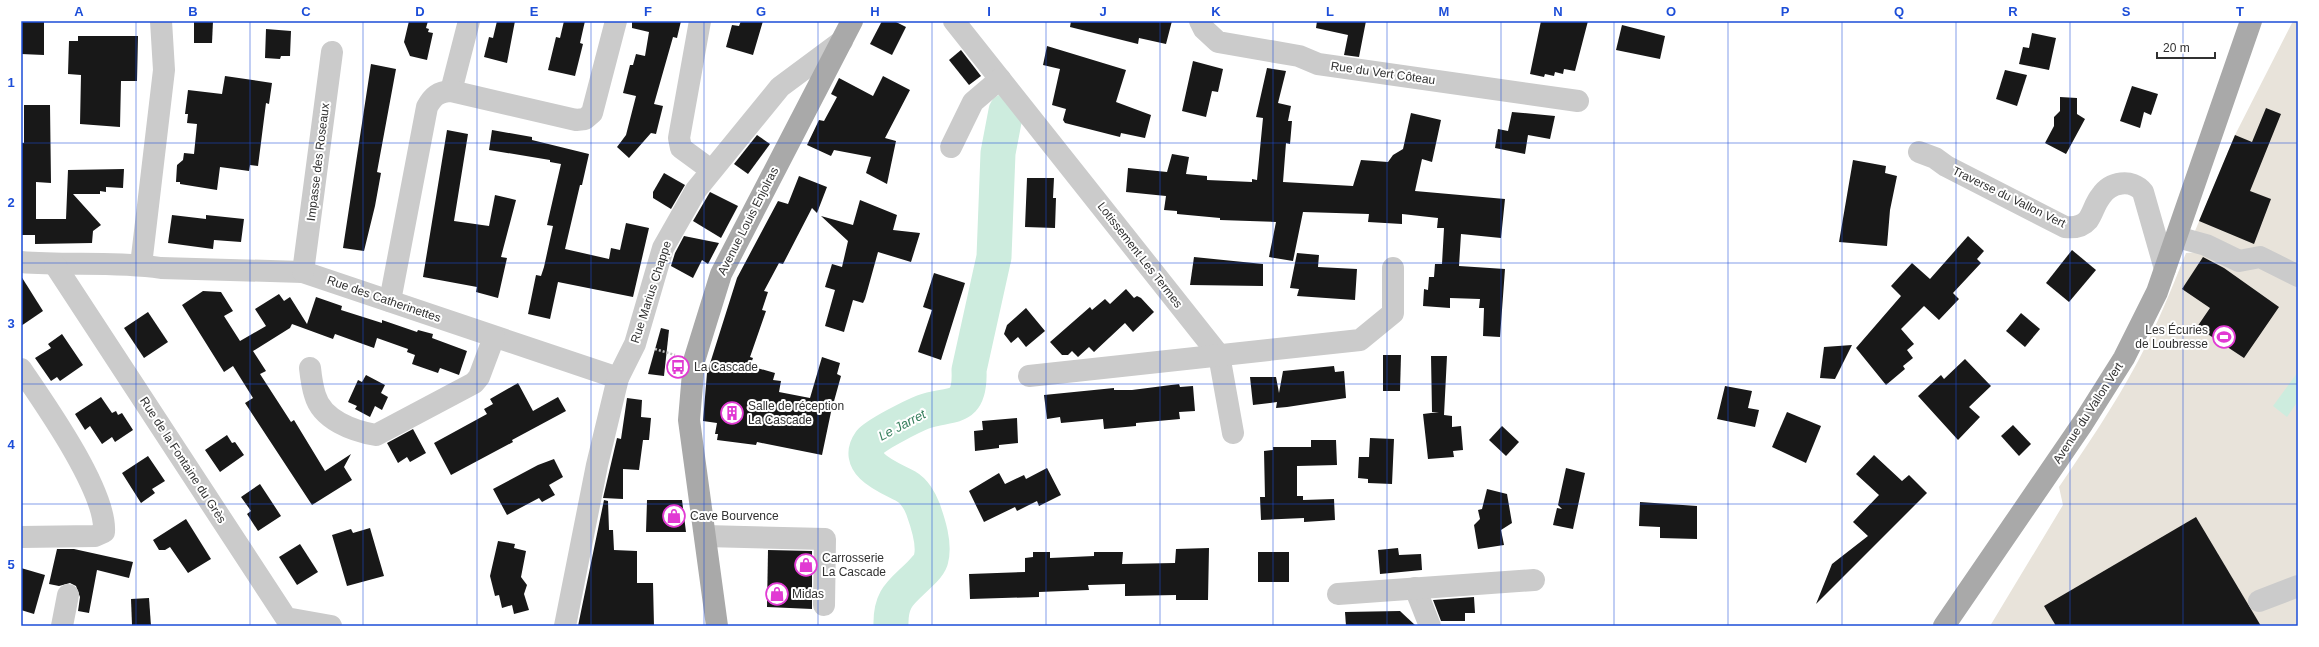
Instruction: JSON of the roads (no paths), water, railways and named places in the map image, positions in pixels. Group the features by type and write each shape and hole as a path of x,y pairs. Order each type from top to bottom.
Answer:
{"main road":[{"name":"Avenue Louis Enjolras","path":"717,626 689,420 694,361 720,274 852,21"},
{"name":"Avenue du Vallon Vert","path":"1944,626 2083,423 2124,358 2156,292 2177,238 2223,98 2251,21"}],"street":[{"path":"141,265 164,70 161,21"},
{"path":"451,91 469,21"},
{"path":"390,301 427,107 432,98 440,92 451,91 576,120 585,119 592,113 616,21"},
{"path":"700,21 679,138 681,148 711,170"},
{"name":"Lotissement Les Termes","path":"954,21 1219,355 1233,433"},
{"name":"Rue du Vert Côteau","path":"1200,21 1204,30 1218,42 1299,56 1318,64 1578,101"},
{"name":"Rue Marius Chappe","path":"565,626 595,473 618,378 635,344 663,248 696,190 780,87 842,40"},
{"name":"Impasse des Roseaux","path":"303,272 332,52"},
{"path":"951,147 973,102 1000,79"},
{"name":"Traverse du Vallon Vert","path":"1919,152 1935,158 1946,166 2065,227 2076,228 2087,221 2101,195 2109,188 2128,183 2137,186 2143,192 2165,268"},
{"path":"2177,238 2206,245 2239,261 2260,257 2298,276"},
{"name":"Rue des Catherinettes","path":"21,262 55,265 141,265 161,268 303,272 618,378"},
{"name":"Rue de la Fontaine du Grès","path":"55,265 286,618 331,626"},
{"path":"1029,376 1360,340 1393,313 1393,268"},
{"path":"310,368 315,396 323,412 342,425 376,435 474,383 479,377 494,337"},
{"path":"21,369 48,410 94,488 105,521 104,532 95,536 21,537"},
{"path":"705,536 825,540 824,605"},
{"path":"1338,594 1534,580"},
{"path":"2259,601 2298,586"},
{"path":"1415,588 1430,626"},
{"path":"62,626 68,595"}],"waterway":[{"name":"Le Jarret","path":"891,626 891,616 898,596 925,569 930,561 932,553 932,540 922,506 916,496 910,489 885,476 871,465 867,458 866,450 870,442 887,430 923,412 957,403 963,400 967,393 969,384 969,370 994,257 998,153 1006,111"}],"place":[{"name":"Les Écuries de Loubresse","path":"2224,337"},
{"name":"La Cascade","path":"678,367"},
{"name":"Salle de réception La Cascade","path":"732,413"},
{"name":"Cave Bourvence","path":"674,516"},
{"name":"Carrosserie La Cascade","path":"806,565"},
{"name":"Midas","path":"777,594"}]}
